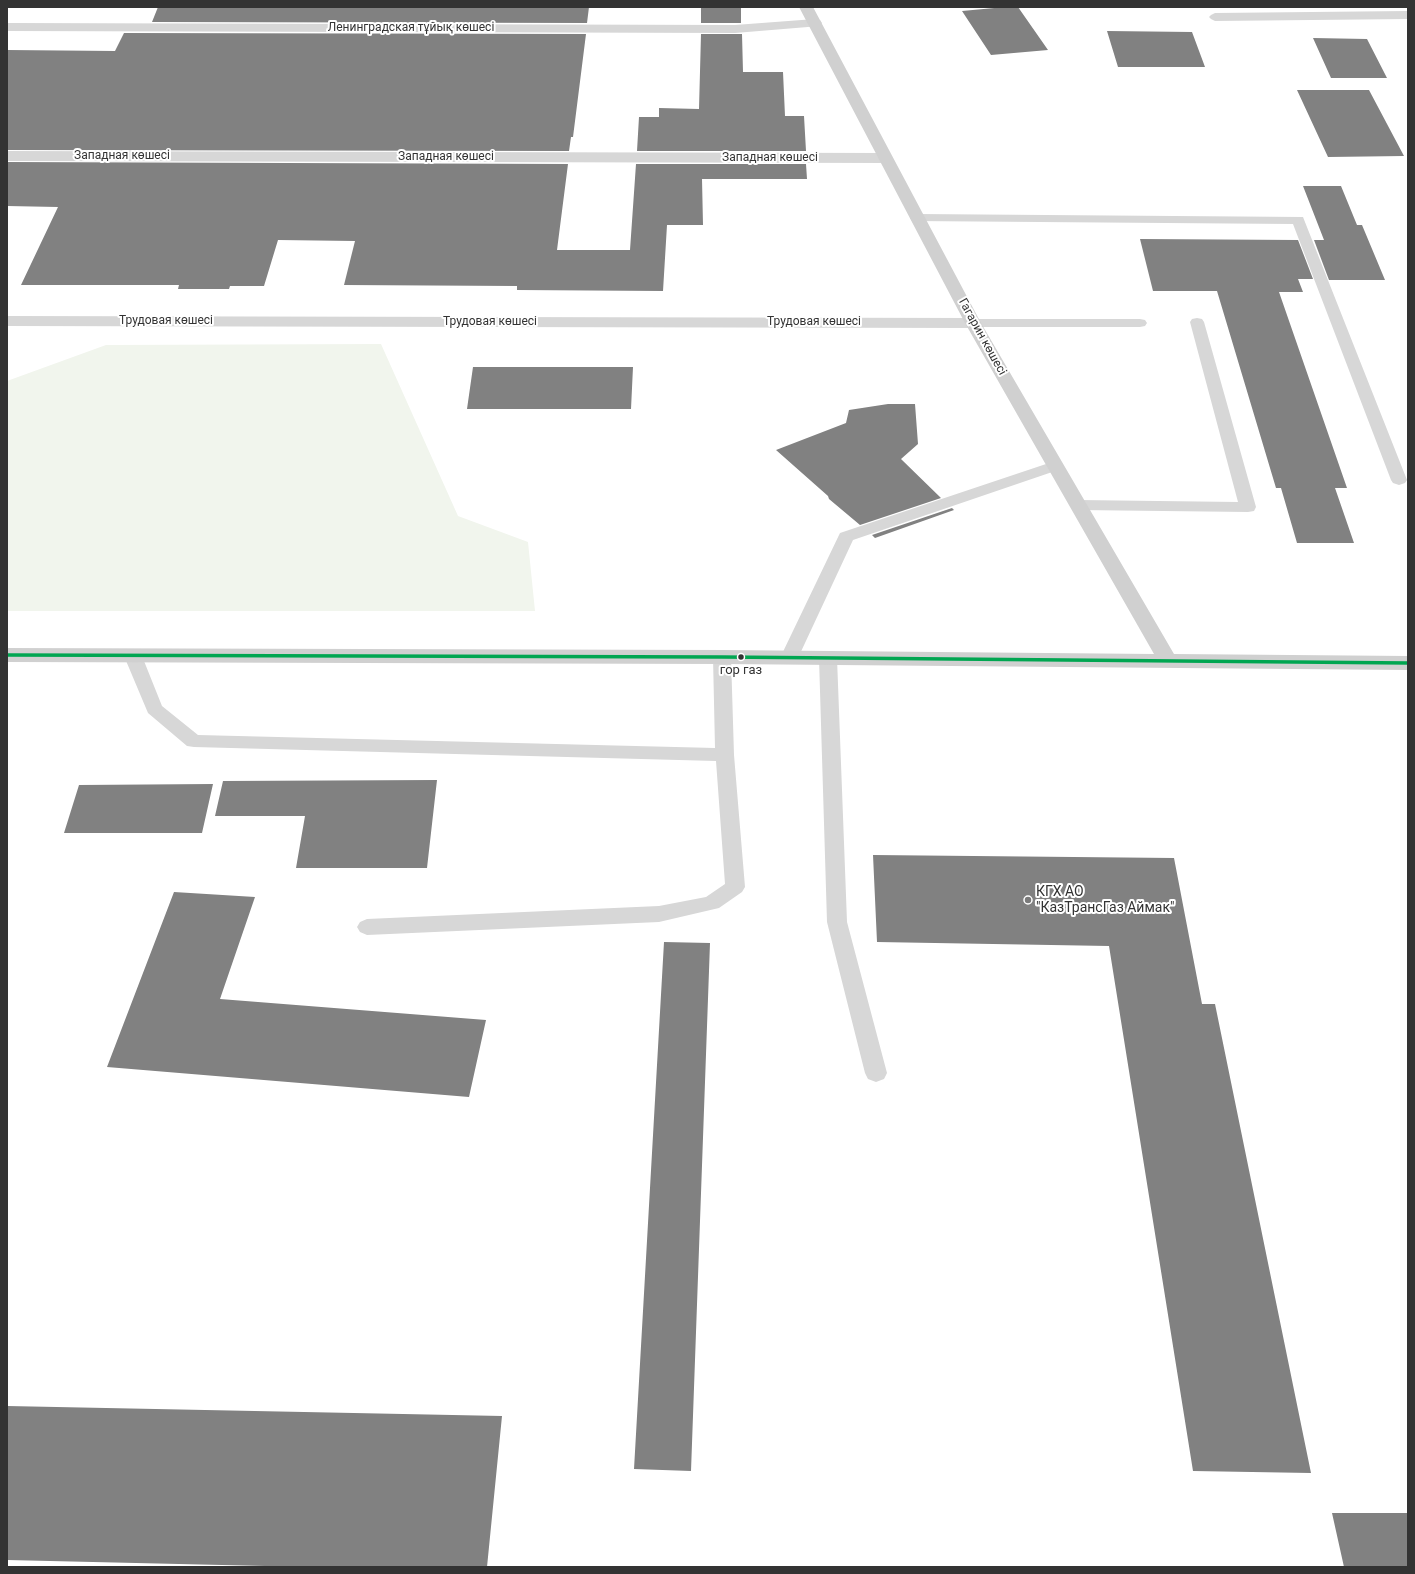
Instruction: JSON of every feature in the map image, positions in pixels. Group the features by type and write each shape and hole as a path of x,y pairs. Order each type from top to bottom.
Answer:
{"street":[{"name":"Гагарин көшесі","path":"806,7 973,323 1168,661"},
{"name":"Ленинградская тұйық көшесі","path":"7,27 735,29 815,23"},
{"name":"Западная көшесі","path":"7,156 885,158"},
{"name":"Трудовая көшесі","path":"7,321 973,323"},
{"path":"7,655 722,657 1408,663"}],"lane":[{"path":"1215,17 1408,15"},
{"path":"917,218 1298,220 1399,480"},
{"path":"1078,505 1248,507 1197,322"},
{"path":"973,323 1140,323"},
{"path":"788,658 846,537 1055,466"},
{"path":"133,656 154,709 194,741 725,755"},
{"path":"367,927 659,914 712,903 734,887 725,755 722,657"},
{"path":"828,658 837,922 876,1073"}],"shaded area":[{"path":"381,344 458,516 528,542 535,611 7,611 7,381 106,345"}],"building":[{"path":"158,7 589,7 587,23 152,22"},
{"path":"701,7 741,7 741,23 701,23"},
{"path":"1018,7 1048,50 991,55 962,11"},
{"path":"1107,31 1192,32 1205,67 1118,67"},
{"path":"124,33 586,34 573,137 571,137 569,151 7,150 7,50 115,51"},
{"path":"701,34 742,34 743,72 783,72 785,116 804,116 806,151 637,151 639,117 659,117 659,108 699,109"},
{"path":"1313,38 1367,39 1387,78 1331,78"},
{"path":"1297,90 1369,90 1404,156 1328,157"},
{"path":"7,162 568,164 557,250 630,250 636,164 806,164 807,179 702,179 703,225 667,225 663,291 517,290 517,286 344,285 355,241 278,240 264,286 230,286 229,289 178,289 179,285 21,285 58,207 7,206"},
{"path":"1303,186 1341,186 1357,225 1362,225 1385,280 1329,280 1314,240 1324,240"},
{"path":"1140,239 1298,240 1313,279 1298,279 1303,292 1279,292 1347,488 1335,488 1354,543 1297,543 1281,488 1276,488 1217,291 1153,291"},
{"path":"473,367 633,367 631,409 467,409"},
{"path":"888,404 915,404 918,444 901,459 941,498 860,525 829,499 828,496 776,450 846,423 849,410"},
{"path":"952,508 954,510 875,538 872,535"},
{"path":"437,780 427,868 296,868 305,816 215,816 223,781"},
{"path":"213,784 202,833 64,833 79,785"},
{"path":"873,855 1174,858 1202,1004 1215,1004 1311,1473 1193,1471 1109,946 877,942"},
{"path":"174,892 255,897 220,999 486,1020 469,1097 107,1067"},
{"path":"664,942 710,943 691,1471 634,1469"},
{"path":"7,1406 502,1416 487,1567 308,1567 7,1560"},
{"path":"1332,1513 1408,1513 1408,1567 1344,1567"}],"transit line":[{"path":"7,655 722,657 1408,663"}],"place":[{"name":"гор газ","path":"741,657"},
{"name":"КГХ АО \"КазТрансГаз Аймак\"","path":"1028,900"}]}
